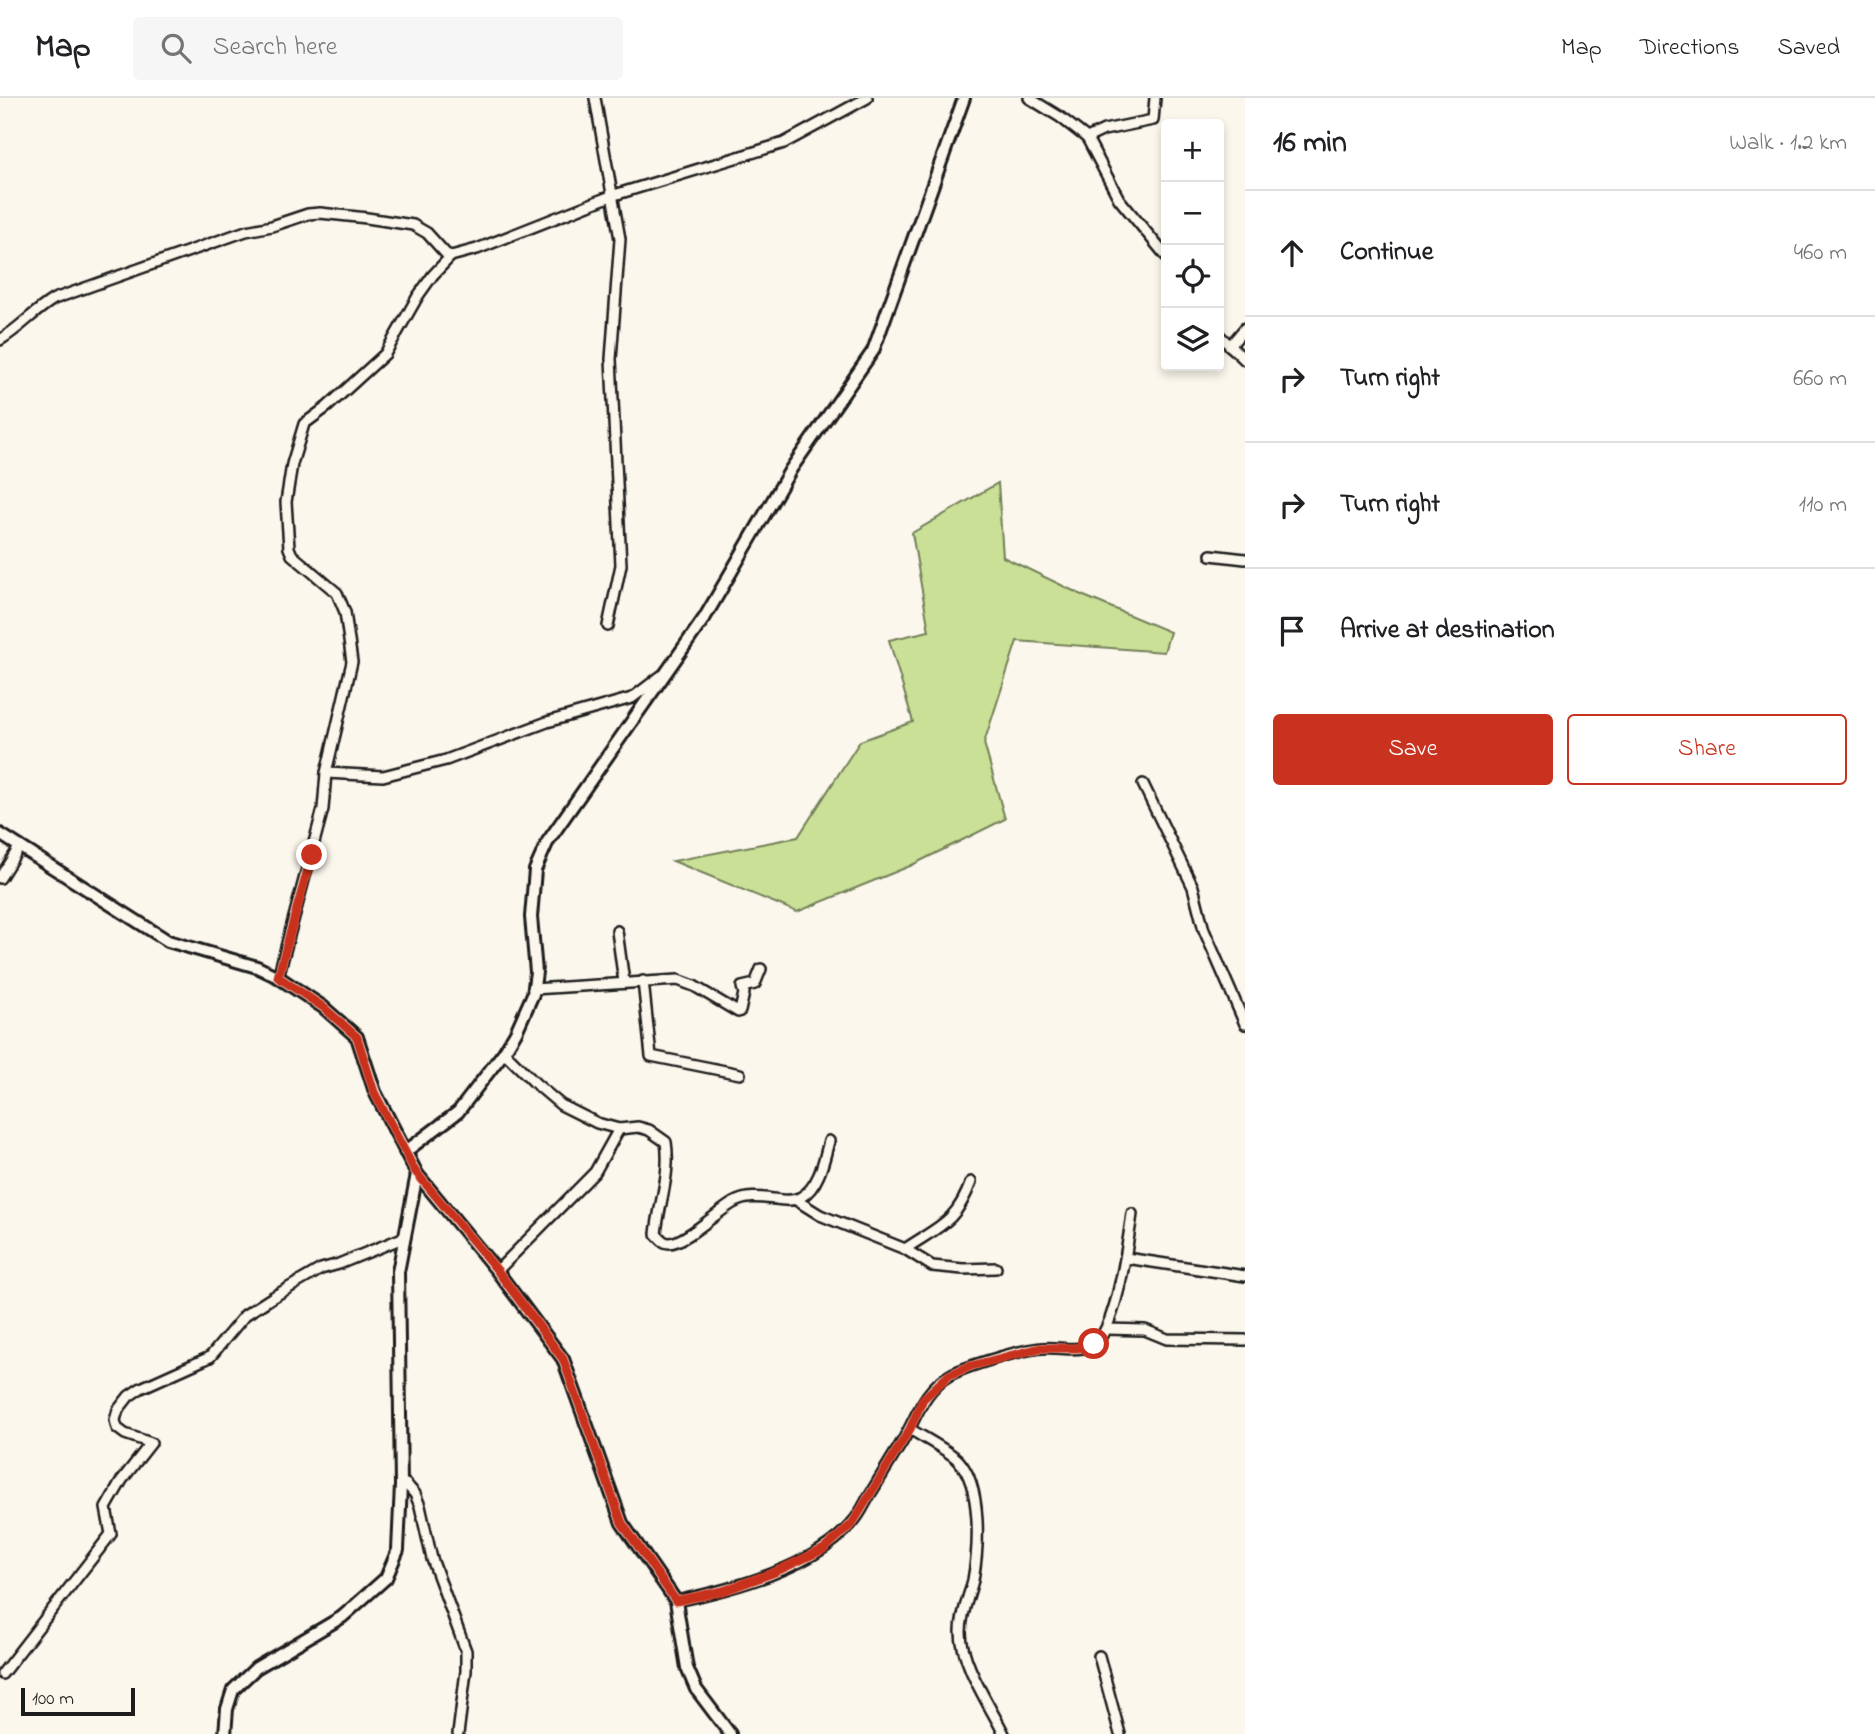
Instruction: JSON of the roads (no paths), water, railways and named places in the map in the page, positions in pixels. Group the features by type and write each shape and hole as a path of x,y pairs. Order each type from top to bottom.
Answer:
{"street":[{"path":"595,98 620,239 611,359 621,565 608,626"},
{"path":"278,977 323,808 326,773 352,662 345,612 337,593 292,555 289,548 286,502 292,464 304,424 327,408 385,354 418,296 451,256 477,249 611,196 784,143 867,98"},
{"path":"405,1152 458,1112 516,1032 533,989 536,972 531,917 535,870 548,841 705,617 791,469 873,351 964,98"},
{"path":"1087,138 1104,130 1153,120 1155,98"},
{"path":"1033,99 1087,138 1119,199 1161,250"},
{"path":"0,340 54,299 246,231 308,214 343,215 413,225 427,233 451,256"},
{"path":"1230,346 1245,328"},
{"path":"1224,340 1245,360"},
{"path":"1211,555 1245,559"},
{"path":"326,773 383,776 446,760 547,722 632,698 669,670"},
{"path":"1143,785 1192,887 1204,930 1245,1024"},
{"path":"0,834 168,941 257,967 278,977 323,1007 357,1037 374,1092 417,1174 497,1270 563,1359 622,1523 676,1601 687,1668 696,1689 730,1734"},
{"path":"0,878 20,846"},
{"path":"617,931 624,982"},
{"path":"533,989 678,980 694,986 738,1012 744,993 743,987 755,985 761,969"},
{"path":"643,981 651,1056 740,1074"},
{"path":"504,1052 561,1105 619,1129 638,1127 649,1130 666,1142 667,1177 656,1234 663,1242 670,1243 681,1239 734,1202 750,1196 796,1200 820,1215 905,1249 932,1266 996,1268"},
{"path":"497,1270 595,1172 619,1129"},
{"path":"796,1200 812,1186 822,1167 829,1140"},
{"path":"225,1734 227,1709 233,1690 256,1668 342,1617 386,1578 398,1550 401,1485 398,1272 417,1174"},
{"path":"905,1249 957,1213 971,1182"},
{"path":"676,1601 723,1591 775,1572 824,1549 852,1524 910,1429 923,1399 949,1375 971,1366 1040,1348 1077,1348 1094,1344 1106,1329 1124,1273 1132,1214"},
{"path":"2,1674 111,1534 106,1508 122,1480 151,1443 125,1434 117,1428 115,1420 118,1410 129,1396 210,1357 245,1315 321,1269 405,1237"},
{"path":"1126,1258 1245,1276"},
{"path":"1106,1329 1145,1330 1167,1339 1245,1340"},
{"path":"910,1429 959,1460 973,1486 978,1536 973,1580 964,1609 961,1633 965,1657 1004,1734"},
{"path":"401,1485 406,1484 415,1494 420,1506 432,1559 466,1651 458,1734"},
{"path":"1099,1656 1120,1734"}]}
